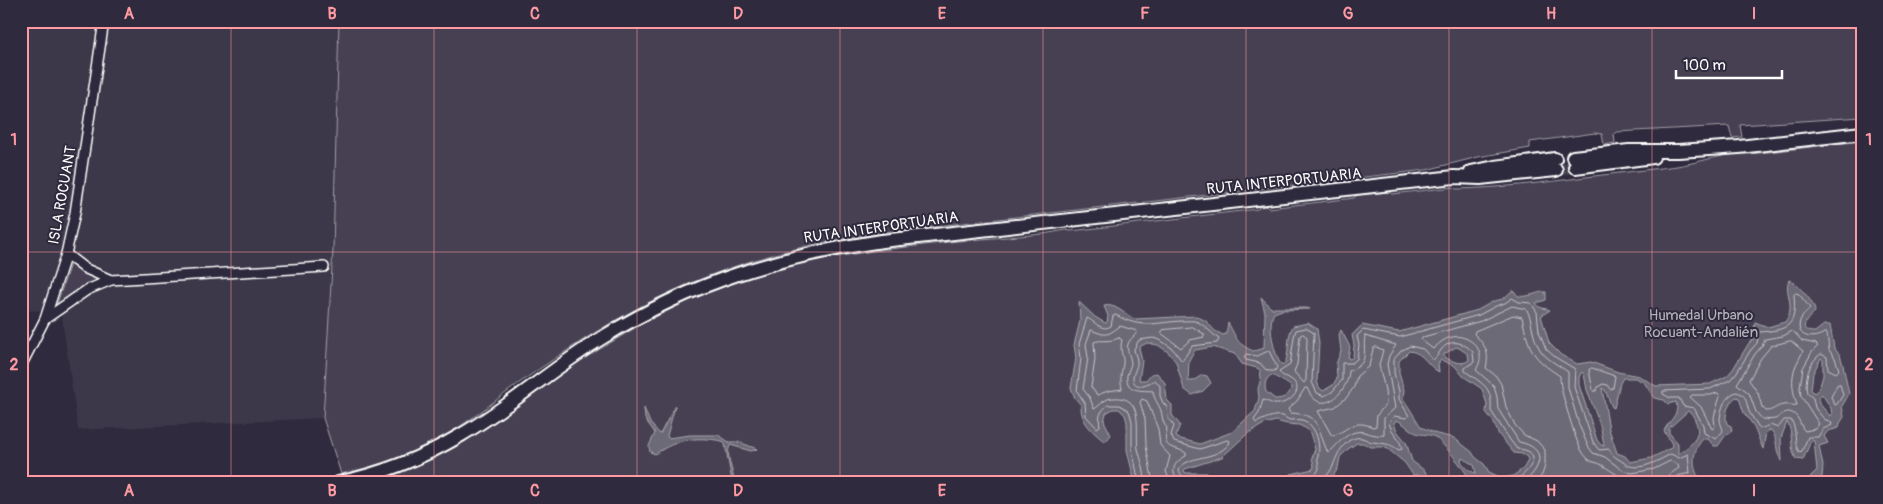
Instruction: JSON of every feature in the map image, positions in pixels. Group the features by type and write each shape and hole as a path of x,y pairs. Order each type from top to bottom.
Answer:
{"highway":[{"path":"1574,162 1629,151 1678,151 1739,147 1862,133"},
{"name":"RUTA INTERPORTUARIA","path":"338,483 382,472 429,453 480,423 568,359 623,325 714,282 781,260 820,251 882,241 1454,177 1495,167 1556,164"}],"street":[{"name":"ISLA ROCUANT","path":"21,366 45,319 66,254 75,213 104,21"},
{"path":"66,254 84,268 111,280"},
{"path":"45,319 87,290 111,280 324,267"}],"shaded area":[{"path":"21,21 339,21 333,250 323,418 78,430 61,310 25,311 21,318"}],"green space":[{"path":"339,21 1862,21 1862,117 1740,125 1742,137 1732,138 1729,126 1616,132 1614,134 1615,143 1604,145 1602,134 1595,133 1530,142 1530,148 1478,157 1426,170 893,231 850,237 809,246 730,268 654,300 617,319 570,349 446,435 395,459 341,474 323,418 333,250"},
{"name":"Humedal Urbano Rocuant-Andalién","path":"1862,141 1862,483 367,483 421,464 457,446 572,366 643,323 704,293 764,272 809,261 958,241 1071,231 1258,209 1265,206 1269,208 1354,198 1357,195 1389,192 1392,194 1454,187 1456,189 1537,183 1677,166 1733,154 1751,154"},
{"path":"70,264 82,273 101,279 81,289 56,307"}],"water":[{"path":"1789,280 1797,285 1814,308 1815,312 1805,324 1806,330 1815,332 1824,325 1830,325 1834,348 1840,355 1849,394 1842,406 1844,417 1839,428 1828,431 1824,436 1828,443 1819,446 1823,466 1822,477 1813,483 1804,483 1817,470 1814,441 1811,441 1803,460 1796,459 1787,422 1781,438 1782,461 1771,430 1766,432 1763,449 1753,425 1744,413 1739,398 1736,397 1731,402 1726,413 1727,424 1731,426 1732,431 1725,436 1718,446 1714,446 1708,439 1703,439 1696,450 1694,461 1696,472 1703,483 1690,483 1688,480 1683,479 1675,483 1470,483 1461,466 1435,437 1417,433 1396,420 1394,423 1397,431 1406,442 1412,461 1425,471 1430,483 1425,483 1419,475 1413,475 1405,463 1388,449 1357,443 1340,457 1338,468 1329,483 1285,483 1291,474 1313,469 1312,458 1315,449 1307,429 1299,425 1276,421 1264,424 1247,434 1222,457 1185,469 1186,473 1207,473 1208,475 1204,483 1135,483 1127,450 1127,422 1125,415 1119,409 1113,409 1106,413 1104,421 1111,435 1105,442 1085,422 1081,405 1075,398 1071,388 1076,358 1074,345 1080,321 1079,302 1095,317 1105,323 1108,316 1104,306 1112,306 1135,319 1196,316 1206,321 1215,331 1223,335 1226,334 1228,323 1239,342 1253,351 1264,347 1265,313 1261,297 1271,308 1310,309 1282,310 1274,313 1271,324 1272,338 1280,363 1284,365 1287,357 1289,335 1293,326 1308,323 1317,329 1319,343 1317,381 1323,391 1333,385 1337,378 1336,364 1341,351 1339,335 1341,330 1350,347 1348,358 1350,359 1353,357 1354,345 1352,335 1362,325 1399,332 1478,310 1494,301 1503,299 1512,291 1518,296 1546,292 1546,300 1536,303 1539,307 1550,310 1541,316 1549,343 1561,355 1577,364 1591,362 1618,372 1639,376 1656,386 1710,384 1727,376 1733,369 1749,343 1753,340 1755,322 1768,327 1785,322 1790,310","holes":["1147,343 1158,345 1168,352 1176,362 1184,389 1192,395 1203,391 1211,383 1207,376 1202,375 1193,381 1188,381 1189,360 1195,350 1213,347 1235,354 1242,364 1260,370 1261,378 1258,389 1259,398 1255,411 1232,432 1200,444 1177,438 1176,435 1180,425 1172,415 1172,405 1167,400 1165,383 1157,373 1151,374 1146,380 1139,380 1142,361 1139,347","1456,347 1468,354 1469,360 1460,363 1443,355","1409,351 1418,354 1439,372 1438,364 1441,360 1455,366 1463,376 1482,389 1487,404 1486,412 1493,421 1499,435 1514,453 1527,457 1528,460 1524,468 1513,476 1502,478 1489,472 1472,452 1454,438 1437,434 1421,427 1403,398 1404,390 1399,373 1399,361","1821,358 1823,360 1823,376 1819,389 1814,393 1811,390 1813,373","1582,372 1601,428 1604,446 1597,440 1579,385 1579,377","1272,375 1288,384 1291,387 1290,392 1284,397 1275,399 1266,392 1265,384","1623,378 1635,378 1644,382 1654,398 1664,400 1668,404 1676,402 1677,410 1664,431 1672,444 1671,448 1651,458 1630,462 1625,456 1617,453 1609,429 1602,388 1605,390 1614,408","1822,394 1831,408 1832,415 1830,416 1819,403 1819,397","1688,411 1695,420 1698,431 1697,436 1691,444 1678,454 1678,443 1669,433 1669,428","1462,458 1474,465 1476,473 1461,461"]},
{"path":"675,406 668,438 690,435 718,435 729,442 739,442 757,449 751,451 730,445 729,459 734,483 730,483 732,481 725,444 722,441 687,440 671,445 655,454 650,452 649,446 655,433 645,419 644,408 650,423 660,434"}],"tunnel":[{"path":"1556,170 1575,167"}]}
